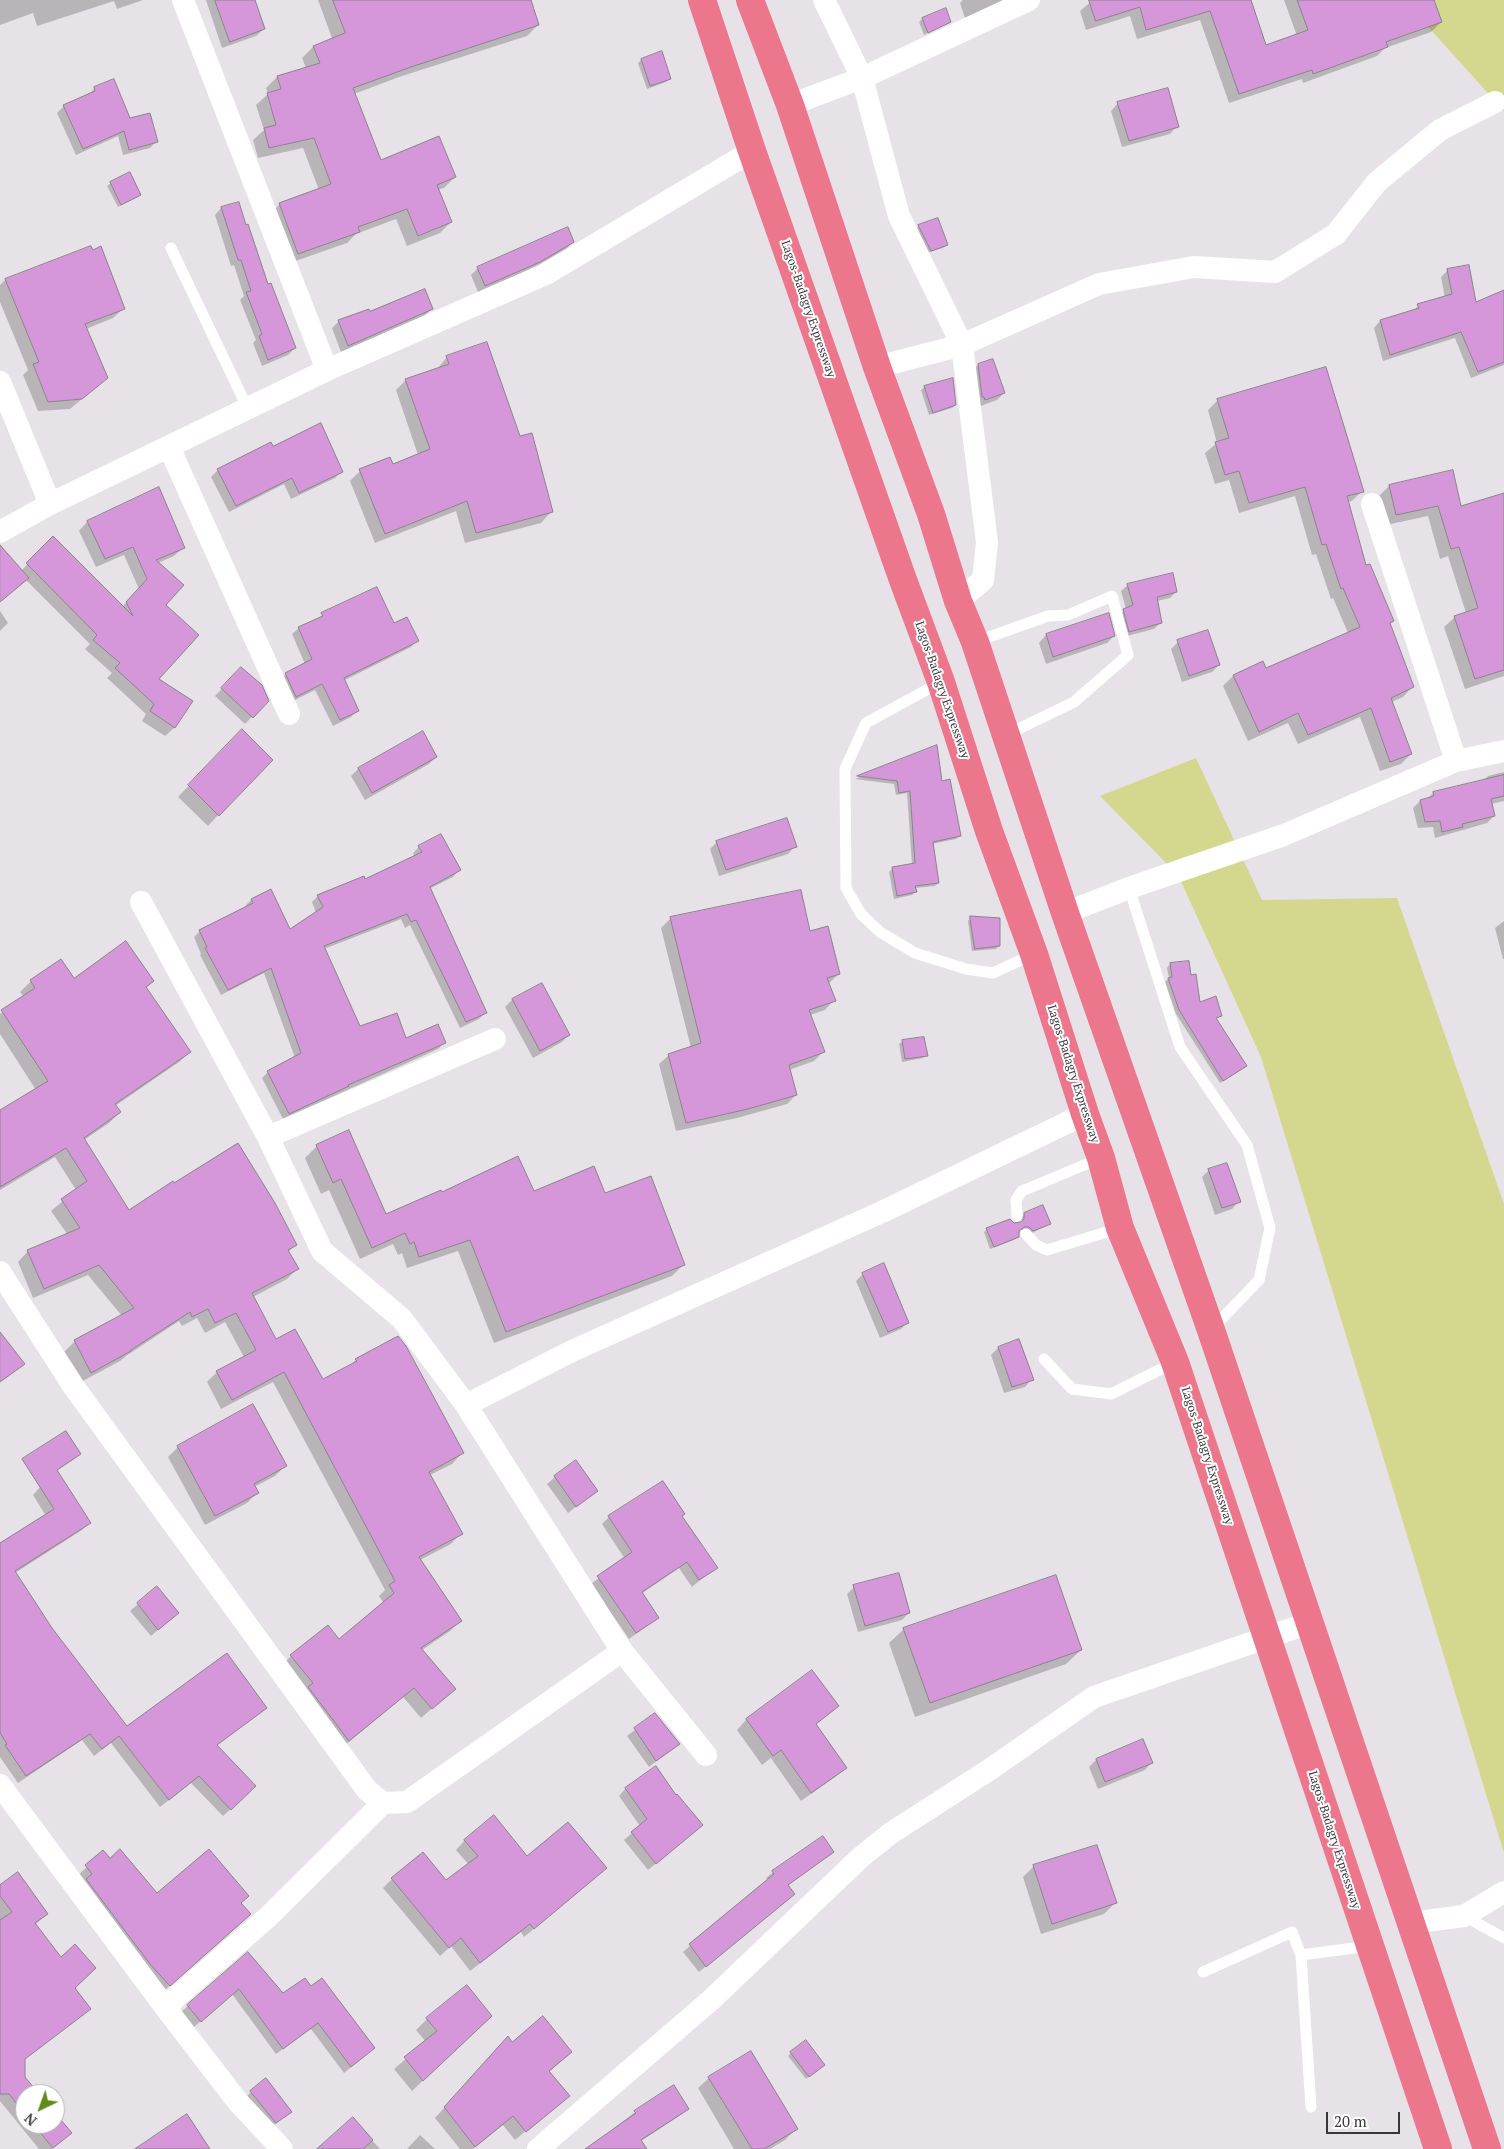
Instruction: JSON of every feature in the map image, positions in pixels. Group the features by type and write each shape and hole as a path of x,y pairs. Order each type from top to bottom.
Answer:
{"highway":[{"name":"Lagos-Badagry Expressway","path":"702,0 752,151 897,561 942,682 989,831 1034,954 1084,1114 1101,1158 1120,1228 1175,1362 1438,2149"},
{"path":"750,0 790,105 877,367 932,514 958,600 975,642 1065,913 1211,1330 1487,2149"}],"street":[{"path":"183,0 327,370"},
{"path":"824,0 862,78 899,216 962,345 987,542 983,580 958,600"},
{"path":"790,105 862,78 1029,0"},
{"path":"877,367 962,345 1099,284 1194,267 1276,272 1336,234 1378,182 1440,130 1495,102"},
{"path":"0,532 50,504 327,370 546,274 752,151"},
{"path":"0,382 50,504"},
{"path":"169,447 289,714"},
{"path":"1372,504 1456,761"},
{"path":"1065,913 1129,888 1284,835 1456,761 1504,751"},
{"path":"141,902 268,1137 322,1251 402,1319 466,1405 622,1651 706,1755"},
{"path":"268,1137 495,1039"},
{"path":"466,1405 572,1351 884,1211 1084,1114"},
{"path":"0,1272 74,1387 367,1790 383,1803 407,1802 622,1651"},
{"path":"538,2149 711,2000 861,1857 890,1833 989,1770 1094,1697 1310,1623"},
{"path":"0,1785 238,2102 282,2149"},
{"path":"165,2007 269,1916 383,1803"},
{"path":"1411,1923 1464,1916 1504,1892"}],"lane":[{"path":"171,248 248,409"},
{"path":"975,642 1048,616 1068,615 1112,596 1128,655 1074,702 1006,735"},
{"path":"942,682 866,723 845,769 846,888 862,914 880,932 915,953 966,969 993,973 1034,954"},
{"path":"1129,888 1180,1047 1247,1145 1270,1228 1259,1280 1211,1330"},
{"path":"1017,1216 1016,1200 1022,1191 1101,1158"},
{"path":"1026,1234 1036,1245 1047,1250 1120,1228"},
{"path":"1044,1359 1072,1388 1110,1394 1175,1362"},
{"path":"1464,1916 1504,1938"},
{"path":"1203,1972 1292,1932 1301,1955 1311,2107"},
{"path":"1301,1955 1370,1946"}],"green space":[{"path":"1404,0 1504,0 1504,111"},
{"path":"1196,758 1262,900 1397,898 1504,1204 1504,1853 1261,1057 1178,875 1100,796"}],"building":[{"path":"215,0 255,0 265,29 230,42"},
{"path":"333,0 531,0 539,25 353,88 381,160 439,136 456,177 437,185 452,222 418,236 407,209 358,227 360,232 298,254 279,203 331,184 314,138 269,148 264,128 276,125 267,93 281,89 277,76 320,63 313,46 345,33"},
{"path":"1089,0 1251,0 1266,45 1308,30 1297,0 1434,0 1442,22 1386,42 1388,47 1313,74 1312,70 1239,94 1210,11 1146,30 1140,7 1096,21"},
{"path":"946,8 951,22 928,33 922,18"},
{"path":"662,51 671,79 650,86 641,59"},
{"path":"114,79 130,118 150,113 158,142 129,150 124,131 83,149 63,105 95,91 94,87"},
{"path":"1168,88 1179,127 1129,141 1117,102"},
{"path":"130,172 141,195 121,205 110,182"},
{"path":"239,202 268,284 271,283 296,348 268,360 259,336 262,334 246,292 251,291 241,260 238,260 221,207"},
{"path":"938,218 948,245 931,251 918,225"},
{"path":"568,227 574,242 540,262 485,286 477,267"},
{"path":"91,246 93,250 101,246 125,309 85,324 108,378 82,399 48,402 33,364 39,362 5,279"},
{"path":"1469,265 1476,302 1504,290 1504,362 1478,372 1461,332 1390,355 1380,320 1419,308 1417,304 1452,294 1447,269"},
{"path":"425,289 433,309 348,346 338,320 369,309 370,311"},
{"path":"487,342 520,436 532,433 553,512 476,533 467,501 385,534 359,469 390,457 393,464 430,449 405,379 449,364 446,356"},
{"path":"993,359 1005,393 985,400 982,397 978,364"},
{"path":"1326,367 1364,492 1347,496 1366,565 1370,564 1394,621 1390,623 1414,687 1391,698 1412,754 1390,762 1371,708 1308,735 1298,713 1259,732 1233,675 1263,661 1266,668 1360,627 1343,588 1341,589 1326,544 1322,545 1305,487 1249,503 1239,471 1225,475 1215,442 1229,438 1217,399"},
{"path":"953,378 956,405 933,413 924,386"},
{"path":"321,423 343,472 299,493 292,478 236,506 217,469 271,442 273,446"},
{"path":"1453,470 1461,506 1504,493 1504,670 1475,679 1454,616 1478,608 1459,547 1451,549 1438,506 1396,515 1389,485"},
{"path":"159,487 185,548 156,560 184,585 166,605 199,635 159,679 193,701 175,728 150,711 154,704 115,668 120,663 93,640 97,635 26,563 53,536 133,616 126,602 147,579 133,547 105,559 87,521"},
{"path":"0,545 29,578 0,602"},
{"path":"1173,573 1177,592 1157,597 1162,623 1129,632 1123,609 1133,605 1127,584"},
{"path":"377,587 394,623 407,617 419,641 344,678 359,711 340,720 322,684 296,697 285,673 312,659 298,627 323,616 321,613"},
{"path":"1109,613 1115,636 1053,657 1046,634"},
{"path":"1208,630 1220,665 1189,676 1177,640"},
{"path":"241,667 262,685 269,701 253,718 221,688"},
{"path":"242,729 273,760 219,816 188,785"},
{"path":"423,731 437,757 372,793 358,768"},
{"path":"937,745 942,781 950,779 961,836 933,842 939,883 915,886 917,892 897,896 892,867 915,863 910,791 899,793 897,781 857,776"},
{"path":"1504,775 1504,796 1491,799 1495,816 1462,824 1463,827 1442,832 1440,821 1425,822 1420,800 1434,796 1433,792"},
{"path":"787,818 797,847 726,870 716,841"},
{"path":"441,834 461,870 430,887 487,1013 466,1022 416,920 411,922 407,914 324,946 360,1026 397,1013 406,1038 438,1024 446,1043 348,1085 289,1114 267,1071 301,1053 271,968 228,990 205,948 207,947 199,930 253,903 251,899 271,889 290,929 323,907 317,895 364,876 365,879 422,852 418,846"},
{"path":"801,890 810,931 828,926 840,974 827,978 836,1001 809,1010 825,1052 789,1065 797,1095 748,1109 686,1123 668,1054 701,1043 670,917"},
{"path":"970,916 1000,918 1000,946 975,949"},
{"path":"126,941 154,981 146,987 191,1052 115,1104 121,1112 84,1138 129,1210 173,1181 174,1183 238,1143 275,1203 297,1245 288,1250 299,1269 252,1293 276,1339 295,1329 323,1379 398,1336 406,1346 464,1453 429,1472 463,1534 419,1557 462,1621 421,1648 456,1689 432,1709 414,1688 349,1741 308,1687 313,1683 290,1655 328,1625 339,1639 394,1593 389,1585 395,1581 284,1372 232,1400 216,1371 256,1350 236,1313 215,1323 208,1309 192,1317 190,1312 131,1351 91,1373 74,1340 134,1308 99,1265 44,1289 27,1250 80,1228 61,1199 87,1181 66,1148 0,1187 0,1110 48,1081 1,1010 35,988 30,980 61,959 74,978"},
{"path":"1189,961 1191,975 1196,974 1200,1002 1216,996 1222,1016 1216,1018 1247,1066 1223,1081 1179,1010 1168,978 1172,977 1170,963"},
{"path":"542,983 570,1035 540,1051 512,999"},
{"path":"924,1037 928,1056 905,1059 902,1040"},
{"path":"349,1130 386,1214 441,1190 442,1192 518,1156 534,1191 594,1166 605,1193 651,1176 685,1265 506,1332 470,1240 419,1257 414,1242 410,1244 405,1233 372,1248 341,1179 333,1183 316,1145"},
{"path":"1227,1163 1241,1202 1222,1208 1208,1169"},
{"path":"1043,1205 1051,1224 1033,1231 1029,1227 1024,1227 1019,1231 1019,1237 994,1247 986,1228 1010,1219 1014,1223 1021,1222 1024,1219 1024,1213"},
{"path":"884,1263 909,1323 888,1332 862,1273"},
{"path":"0,1332 25,1364 0,1382"},
{"path":"1019,1339 1034,1380 1012,1387 998,1347"},
{"path":"253,1404 287,1466 254,1484 259,1493 215,1516 177,1446"},
{"path":"66,1431 81,1454 57,1470 91,1523 15,1571 52,1628 127,1726 227,1653 267,1708 217,1745 256,1786 231,1810 199,1776 169,1800 119,1736 102,1749 90,1734 26,1776 5,1745 7,1744 0,1733 0,1543 54,1509 22,1459"},
{"path":"576,1460 598,1491 576,1507 554,1476"},
{"path":"663,1481 685,1514 682,1516 718,1568 699,1580 687,1562 642,1592 659,1618 636,1633 597,1576 632,1552 608,1516"},
{"path":"899,1573 910,1613 865,1626 853,1585"},
{"path":"1056,1575 1082,1650 930,1703 903,1628"},
{"path":"157,1586 179,1613 158,1630 137,1603"},
{"path":"812,1670 839,1706 816,1724 847,1768 811,1793 781,1750 773,1756 746,1719"},
{"path":"655,1713 680,1744 656,1761 634,1728"},
{"path":"1143,1739 1153,1763 1105,1782 1096,1759"},
{"path":"656,1766 676,1795 703,1825 656,1864 631,1832 647,1819 625,1788"},
{"path":"494,1815 527,1856 568,1822 607,1868 534,1929 530,1924 480,1963 461,1938 449,1948 391,1878 423,1852 446,1880 478,1856 464,1840"},
{"path":"823,1836 834,1852 788,1885 795,1894 706,1967 689,1944 774,1874 772,1871"},
{"path":"1097,1845 1117,1903 1052,1924 1033,1865"},
{"path":"120,1849 157,1893 209,1849 249,1896 241,1903 251,1914 170,1986 150,1964 86,1879 92,1874 85,1865 103,1850 110,1858"},
{"path":"18,1872 48,1914 35,1923 61,1957 75,1944 96,1968 75,1988 91,2009 25,2059 25,2077 31,2084 15,2084 15,2102 9,2094 0,2094 0,1920 12,1912 0,1896 0,1885"},
{"path":"248,1952 283,1993 305,1978 311,1986 322,1978 375,2048 351,2067 318,2023 283,2049 239,1989 201,2022 187,2005"},
{"path":"467,1985 492,2016 423,2081 404,2057 437,2031 426,2018"},
{"path":"543,2016 572,2052 549,2071 570,2096 526,2132 513,2116 475,2147 444,2107 508,2036 512,2042"},
{"path":"806,2040 825,2065 809,2077 790,2052"},
{"path":"751,2051 798,2129 764,2149 752,2149 708,2077"},
{"path":"266,2078 292,2112 276,2123 250,2091"},
{"path":"674,2085 689,2109 641,2140 647,2149 585,2149 636,2113 634,2111"},
{"path":"187,2114 210,2149 135,2149"},
{"path":"353,2117 373,2140 363,2149 317,2149"},
{"path":"65,2125 72,2133 53,2148 41,2134 65,2134"}]}
